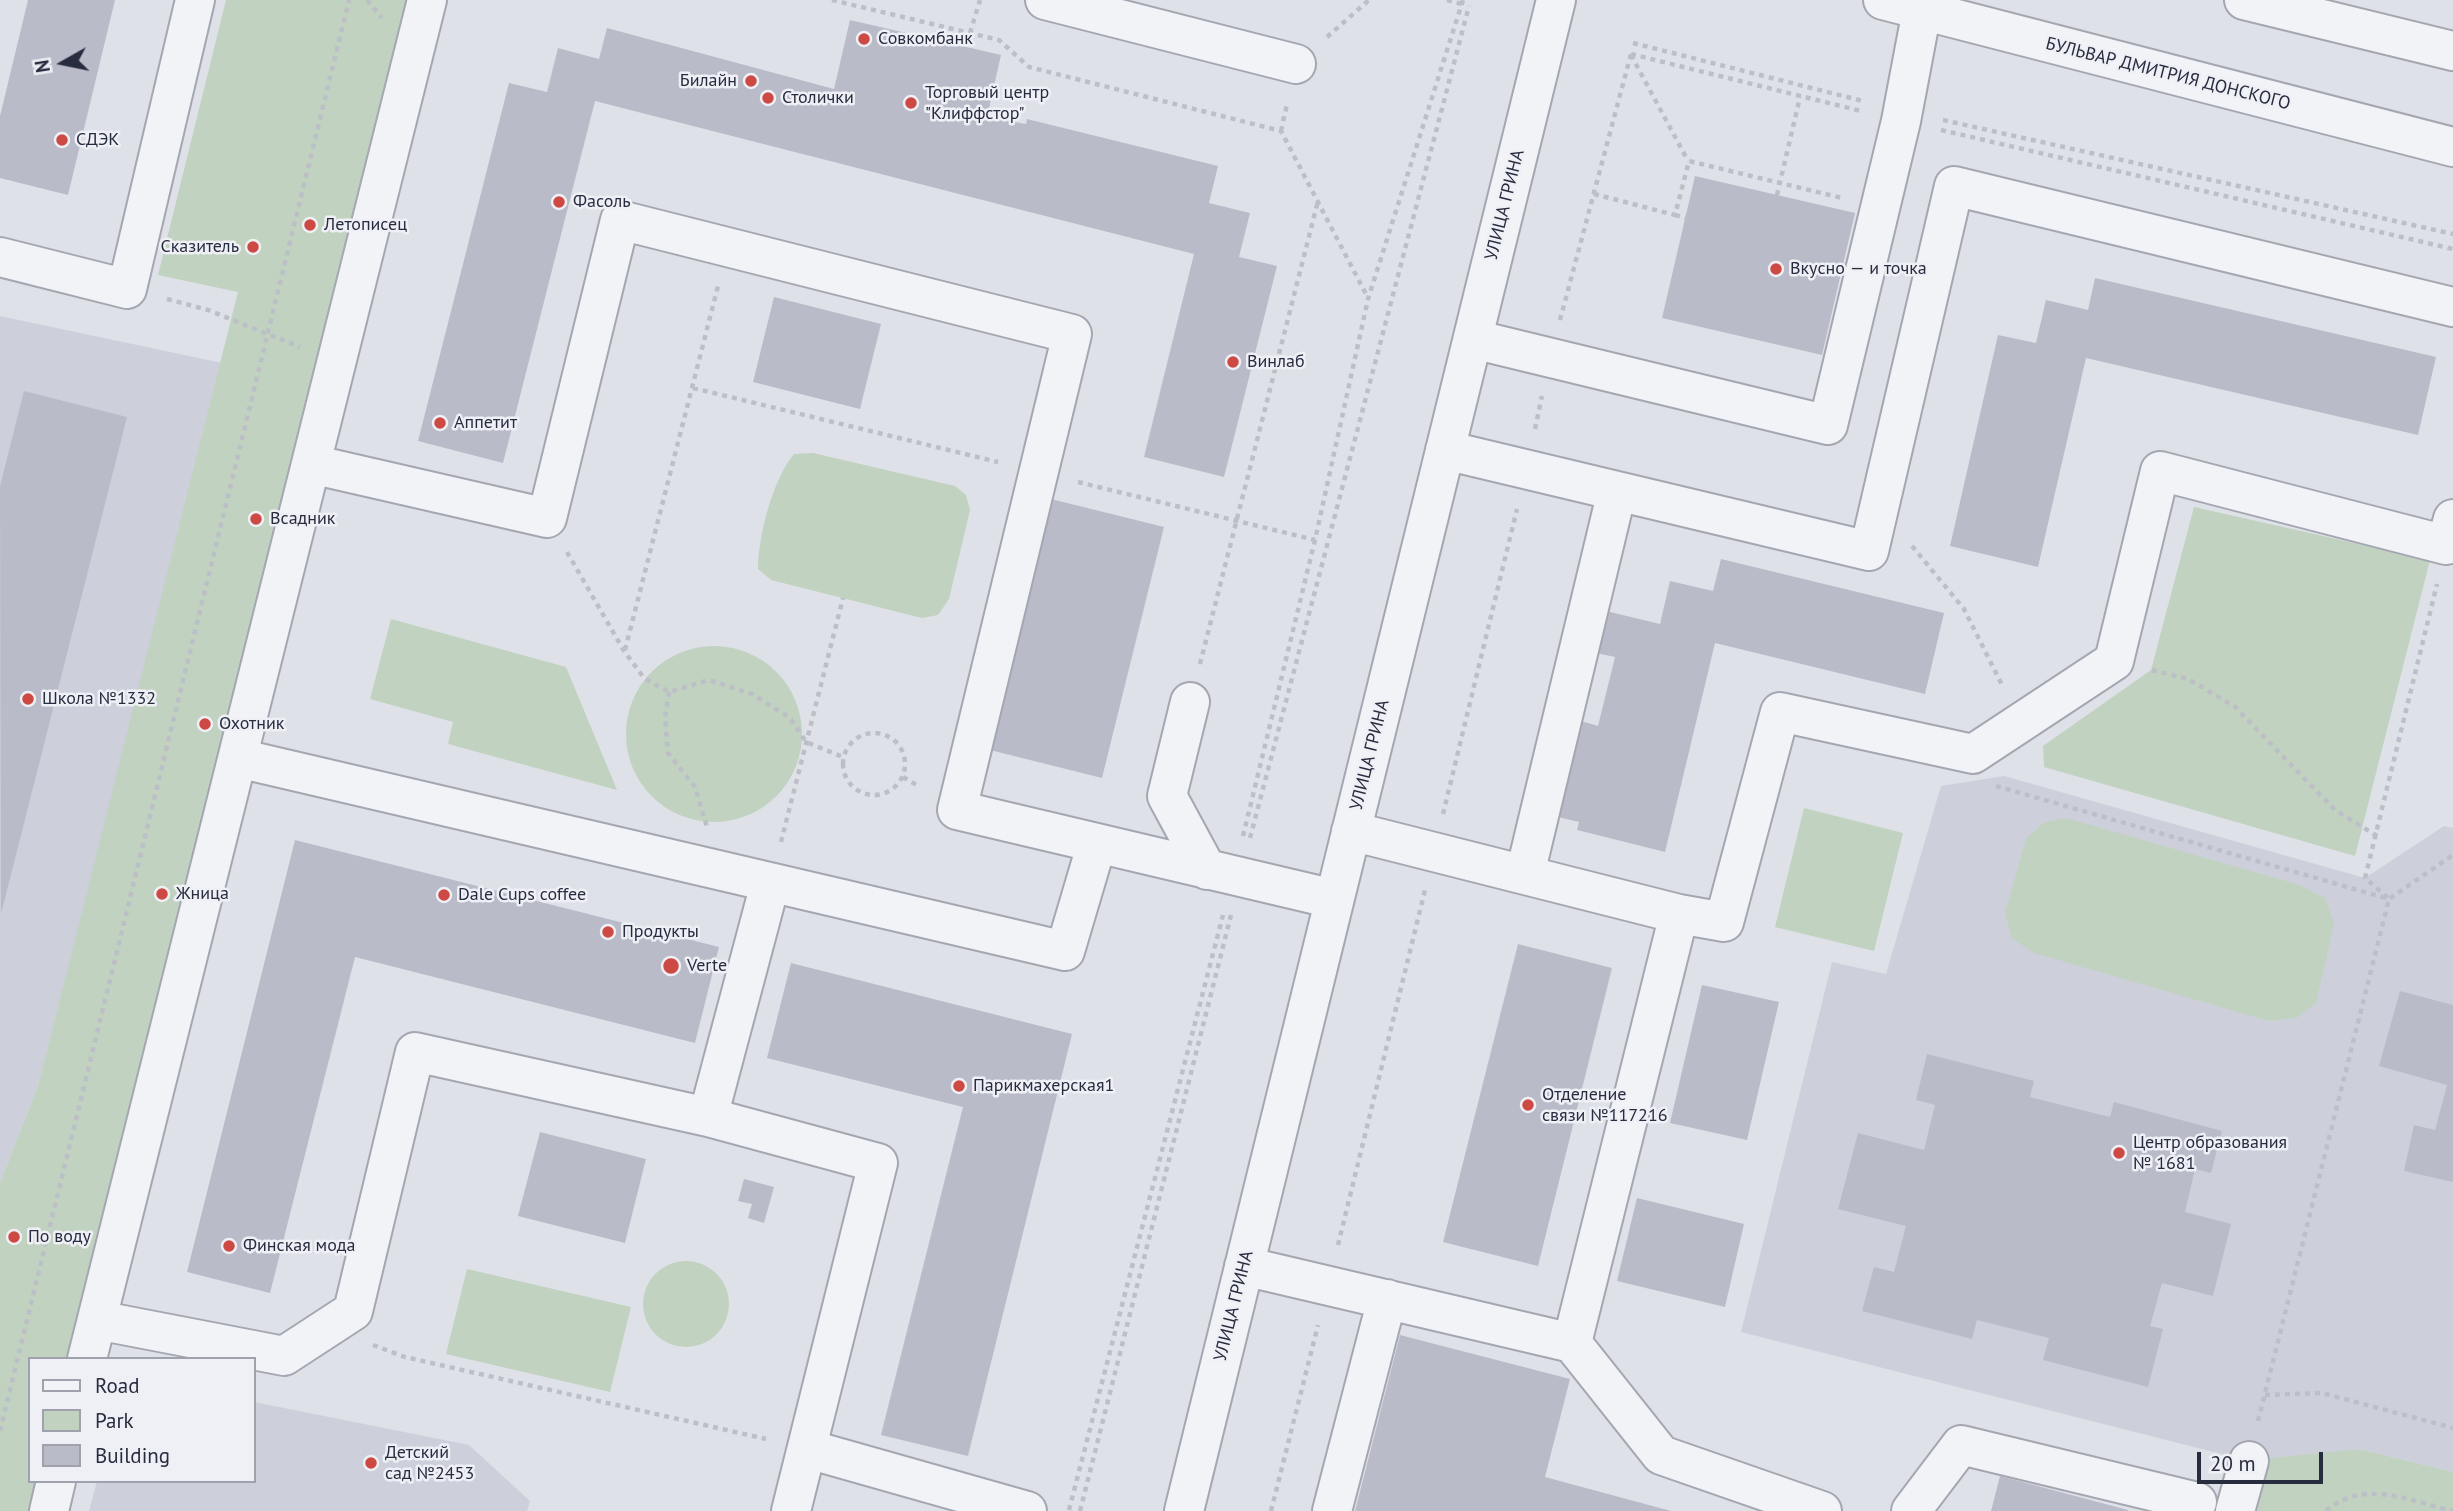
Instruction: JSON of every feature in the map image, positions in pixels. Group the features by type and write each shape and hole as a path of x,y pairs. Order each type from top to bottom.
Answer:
{"street":[{"path":"0,257 127,289 195,0"},
{"path":"88,1357 427,0"},
{"path":"1045,0 1296,64"},
{"name":"УЛИЦА ГРИНА","path":"1184,1511 1556,0"},
{"name":"БУЛЬВАР ДМИТРИЯ ДОНСКОГО","path":"1883,0 2453,147"},
{"path":"2244,0 2453,51"},
{"path":"1473,339 1828,425 1902,116 1922,10"},
{"path":"1445,450 1869,551 1954,186 2453,307"},
{"path":"311,464 547,518 620,220 1072,334 957,810 1334,899"},
{"path":"1351,831 1679,914 1724,922 1780,712 1973,754 2114,661 2160,471 2449,532"},
{"path":"1525,874 1616,491"},
{"path":"1190,702 1167,796 1227,874"},
{"path":"238,758 1065,951 1097,843"},
{"path":"708,1117 770,884"},
{"path":"1572,1343 1679,914"},
{"path":"97,1320 284,1356 354,1311 415,1052 708,1117 878,1163 791,1511"},
{"path":"1244,1265 1572,1343 1661,1455 1822,1511"},
{"path":"1332,1511 1387,1299"},
{"path":"1911,1511 1961,1445 2197,1503"},
{"path":"808,1448 1027,1511"},
{"path":"2235,1511 2249,1461"},
{"path":"48,1511 55,1483"}],"path":[{"path":"0,1431 349,0"},
{"path":"832,0 999,40 1029,67 1281,131 1368,299"},
{"path":"970,33 980,0"},
{"path":"1296,64 1369,0"},
{"path":"1069,1511 1227,874 1315,540 1368,299 1462,2 1447,0"},
{"path":"1080,1511 1227,874 1469,6"},
{"path":"1633,43 1902,116 2453,249"},
{"path":"1631,54 1800,97 1902,116 2453,234"},
{"path":"1631,54 1689,162 1675,215"},
{"path":"1271,1511 1434,852 1526,470 1550,358 1631,54"},
{"path":"1777,195 1800,97"},
{"path":"1689,162 1880,207"},
{"path":"1594,194 1686,218"},
{"path":"1190,702 1239,521 1318,201"},
{"path":"624,651 728,248"},
{"path":"127,289 208,310 268,336 337,361"},
{"path":"693,388 1315,540"},
{"path":"1879,506 1964,609 2021,723"},
{"path":"2389,899 2365,878 2449,532"},
{"path":"567,552 624,651 644,678 669,692 709,681 752,694 790,718 806,742 843,757"},
{"path":"770,884 843,598"},
{"path":"2114,661 2188,679 2234,706 2335,810 2377,836"},
{"path":"669,692 665,717 668,752 695,787 720,872"},
{"path":"874,733 886,735 899,746 904,756 902,777 887,793 864,794 847,781 843,757 847,747 859,736 874,733"},
{"path":"1988,784 2389,899"},
{"path":"2249,1461 2389,899 2453,855"},
{"path":"325,1329 405,1357 808,1448"},
{"path":"2265,1395 2322,1394 2453,1429"},
{"path":"2326,1511 2341,1498 2370,1491 2453,1511"}],"shaded area":[{"path":"0,316 222,363 38,1086 0,1183"},
{"name":"Центр образования № 1681","path":"2004,776 2365,878 2444,826 2453,828 2453,1472 2359,1449 2249,1461 1741,1332 1832,962 1886,974 1941,786"},
{"name":"Детский сад №2453","path":"256,1402 469,1445 530,1501 527,1511 89,1511 96,1483 256,1483"}],"green space":[{"path":"226,0 409,0 71,1357 28,1357 28,1483 41,1483 34,1511 0,1511 0,1183 38,1086 238,292 158,275"},
{"path":"813,453 955,486 966,495 970,510 949,599 938,615 922,618 771,580 758,569 768,508 786,465 794,454"},
{"path":"2194,507 2430,560 2355,856 2044,767 2043,746 2151,670"},
{"path":"391,619 566,667 617,790 448,744 453,722 370,699"},
{"path":"714,646 748,652 776,672 796,700 802,734 796,768 776,796 748,816 714,822 680,816 652,796 632,768 626,734 632,700 652,672 680,652"},
{"path":"1804,808 1903,833 1874,951 1775,927"},
{"path":"2066,818 2300,885 2325,898 2334,924 2316,1003 2296,1018 2269,1021 2034,953 2012,938 2005,913 2026,839 2043,823"},
{"path":"686,1261 703,1264 717,1273 726,1287 729,1304 726,1321 717,1335 703,1344 686,1347 669,1344 655,1335 646,1321 643,1304 646,1287 655,1273 669,1264"},
{"path":"467,1269 631,1307 610,1392 446,1354"},
{"path":"2359,1449 2453,1472 2453,1511 2247,1511 2261,1459"}],"building":[{"path":"28,0 115,0 68,195 0,178 0,116"},
{"path":"850,20 1001,55 987,117 1026,124 1027,119 1218,166 1209,203 1250,213 1239,257 1277,266 1224,477 1144,457 1194,254 595,101 503,463 418,441 509,83 547,92 558,48 599,59 607,28 834,89"},
{"path":"1695,176 1855,213 1822,355 1662,318"},
{"path":"2095,278 2436,357 2418,435 2086,358 2038,567 1950,546 1998,335 2036,343 2046,300 2088,310"},
{"path":"774,297 881,324 860,409 753,382"},
{"name":"Школа №1332","path":"24,391 127,417 1,914 0,486"},
{"path":"1047,498 1164,527 1102,778 986,749"},
{"path":"1721,559 1944,613 1925,694 1715,643 1665,852 1577,830 1579,822 1558,817 1581,721 1598,726 1615,657 1596,653 1606,611 1660,624 1670,581 1713,591"},
{"path":"295,840 719,947 695,1043 355,957 270,1293 187,1272"},
{"name":"Отделение связи №117216","path":"1518,944 1612,968 1538,1266 1443,1242"},
{"path":"791,963 1072,1034 968,1456 881,1435 963,1107 767,1058"},
{"path":"1702,985 1779,1002 1747,1140 1670,1123"},
{"path":"2400,991 2453,1005 2453,1182 2404,1171 2414,1125 2435,1130 2447,1085 2379,1066"},
{"path":"1927,1054 2034,1081 2030,1097 2110,1117 2114,1102 2222,1131 2211,1173 2195,1169 2185,1212 2231,1224 2213,1296 2162,1283 2150,1326 2163,1329 2148,1387 2043,1360 2049,1338 1977,1320 1972,1339 1862,1311 1874,1267 1894,1272 1906,1226 1838,1209 1858,1133 1924,1150 1935,1105 1916,1100"},
{"path":"540,1132 646,1159 625,1243 518,1216"},
{"path":"744,1179 774,1187 764,1223 748,1218 752,1204 738,1201"},
{"path":"1637,1198 1744,1224 1725,1307 1617,1281"},
{"path":"1400,1335 1570,1379 1545,1477 1671,1511 1355,1511"},
{"path":"2000,1476 2128,1510 2128,1511 1991,1511"}],"place":[{"name":"Совкомбанк","path":"864,39"},
{"name":"Билайн","path":"751,81"},
{"name":"Столички","path":"768,98"},
{"name":"Торговый центр \"Клиффстор\"","path":"911,103"},
{"name":"СДЭК","path":"62,140"},
{"name":"Фасоль","path":"559,202"},
{"name":"Летописец","path":"310,225"},
{"name":"Сказитель","path":"253,247"},
{"name":"Вкусно — и точка","path":"1776,269"},
{"name":"Винлаб","path":"1233,362"},
{"name":"Аппетит","path":"440,423"},
{"name":"Всадник","path":"256,519"},
{"name":"Школа №1332","path":"28,699"},
{"name":"Охотник","path":"205,724"},
{"name":"Жница","path":"162,894"},
{"name":"Dale Cups coffee","path":"444,895"},
{"name":"Продукты","path":"608,932"},
{"name":"Verte","path":"671,966"},
{"name":"Парикмахерская1","path":"959,1086"},
{"name":"Отделение связи №117216","path":"1528,1105"},
{"name":"Центр образования № 1681","path":"2119,1153"},
{"name":"По воду","path":"14,1237"},
{"name":"Финская мода","path":"229,1246"},
{"name":"Детский сад №2453","path":"371,1463"}]}
